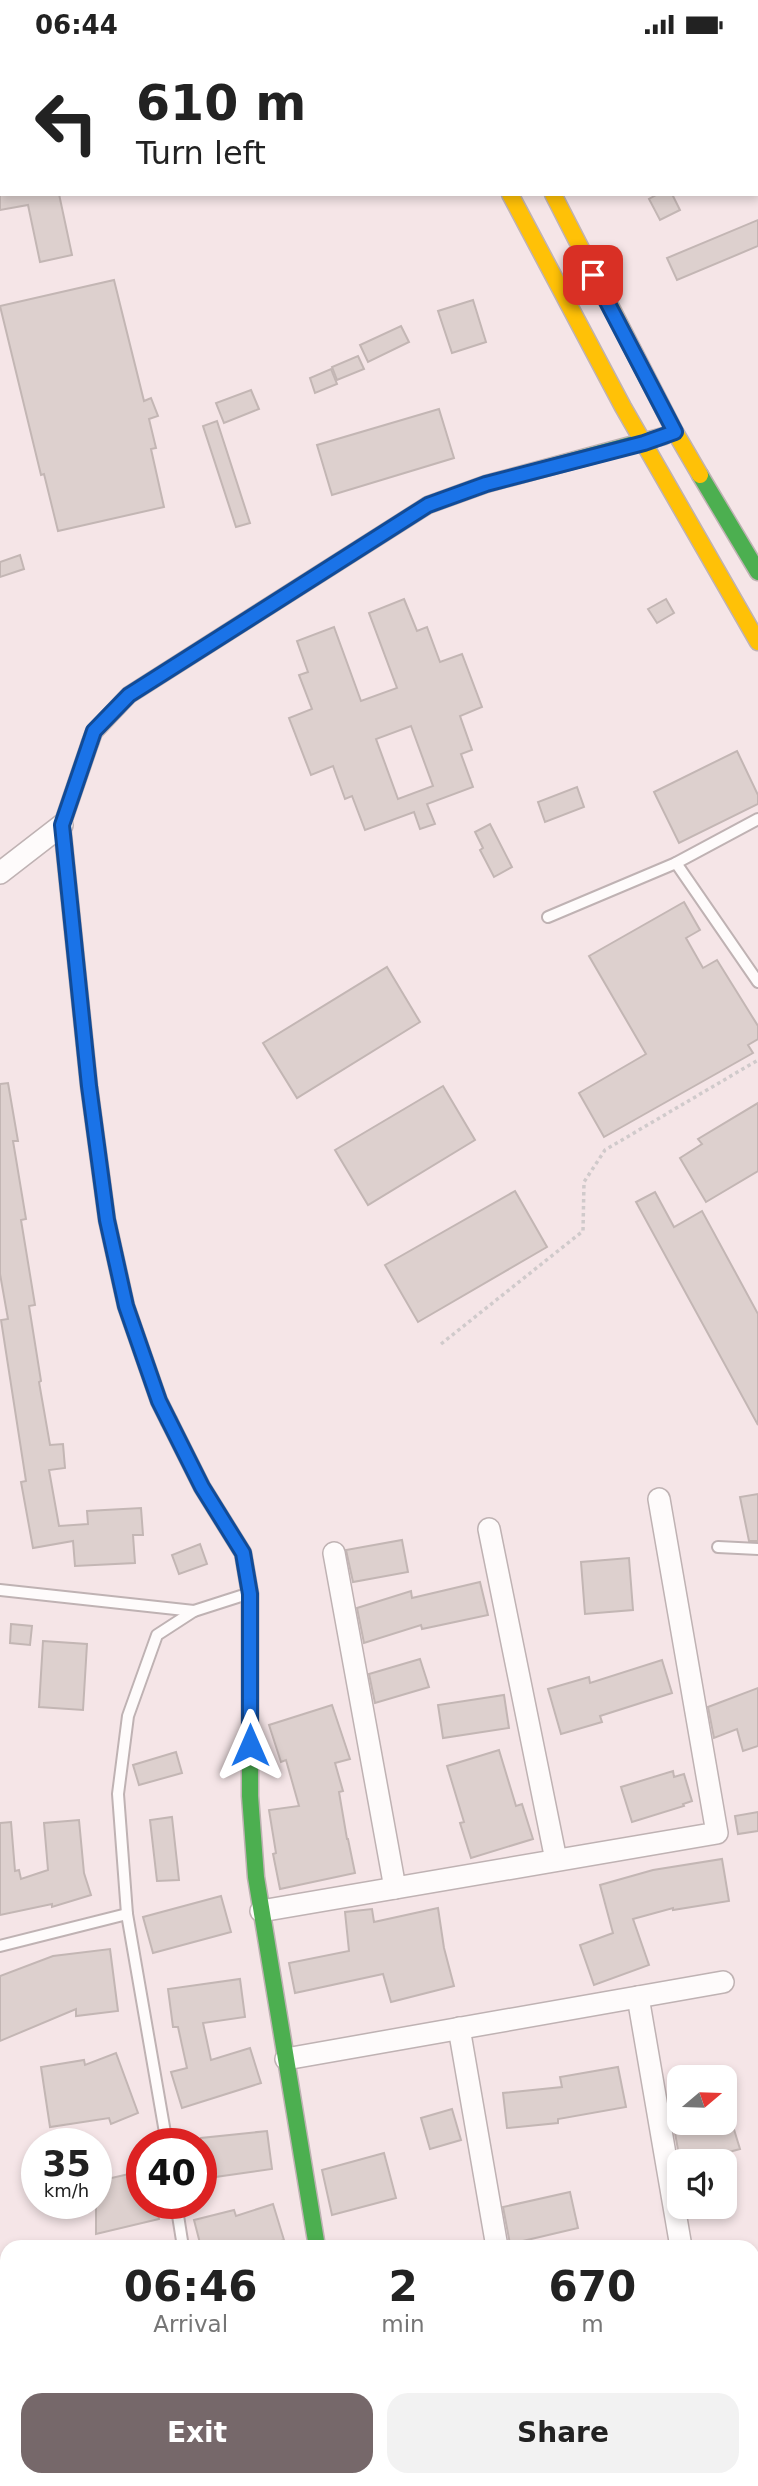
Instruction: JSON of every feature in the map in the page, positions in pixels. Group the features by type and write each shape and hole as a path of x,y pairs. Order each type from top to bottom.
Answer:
{"street":[{"path":"511,196 644,443 758,642"},
{"path":"554,196 675,432 758,572"},
{"path":"316,2240 256,1877 250,1796 250,1594 243,1553 202,1487 159,1401 126,1306 107,1220 89,1086 62,825 94,731 129,695 428,505 486,484 644,443 675,432"},
{"path":"0,873 62,825"},
{"path":"261,1911 717,1833 659,1499"},
{"path":"489,1529 556,1860"},
{"path":"334,1553 395,1888"},
{"path":"286,2059 723,1982"},
{"path":"638,1997 680,2240"},
{"path":"459,2028 496,2240"}],"lane":[{"path":"548,917 676,863 758,819"},
{"path":"676,863 758,982"},
{"path":"718,1547 758,1549"},
{"path":"0,1590 194,1611"},
{"path":"164,2128 127,1914 118,1794 128,1716 157,1635 194,1611 250,1594"},
{"path":"0,1946 127,1914"},
{"path":"179,2219 182,2240"}],"path":[{"path":"441,1344 583,1231 584,1182 605,1150 758,1060"}],"building":[{"path":"0,196 59,196 72,255 40,262 28,205 0,210"},
{"path":"654,196 673,196 680,210 660,220 649,199"},
{"path":"758,220 758,246 677,280 667,258"},
{"path":"114,280 144,401 151,398 158,416 149,419 156,448 151,449 164,507 58,531 44,474 41,475 0,306"},
{"path":"473,300 486,342 452,353 438,311"},
{"path":"401,326 409,342 368,362 360,345"},
{"path":"358,356 364,369 337,380 332,367"},
{"path":"331,369 337,384 315,393 310,378"},
{"path":"251,390 259,409 224,423 216,403"},
{"path":"439,409 454,458 332,495 317,445"},
{"path":"217,421 250,523 236,527 203,426"},
{"path":"20,555 24,569 0,577 0,562"},
{"path":"404,599 417,631 427,627 440,662 462,654 482,707 460,716 472,750 461,754 473,787 427,804 435,824 420,829 414,812 365,830 352,796 345,799 333,766 311,775 289,718 312,709 299,675 308,672 297,641 334,627 361,701 397,688 369,613","holes":["411,726 433,786 398,799 376,739"]},
{"path":"666,599 674,613 657,623 648,609"},
{"path":"737,751 758,795 758,804 679,843 654,792"},
{"path":"577,787 584,807 545,822 538,802"},
{"path":"490,824 512,867 494,877 480,850 483,848 475,832"},
{"path":"684,902 700,930 686,938 703,968 717,960 758,1026 758,1039 748,1045 753,1053 604,1137 579,1093 646,1054 589,956"},
{"path":"387,967 420,1022 297,1098 263,1043"},
{"path":"8,1083 18,1141 13,1141 26,1219 21,1220 35,1305 29,1306 41,1381 39,1382 50,1445 63,1444 65,1468 49,1470 59,1526 88,1524 87,1511 141,1508 143,1535 133,1535 135,1563 75,1566 73,1541 33,1548 21,1482 26,1481 1,1320 8,1319 0,1274 0,1084"},
{"path":"443,1086 475,1140 368,1205 335,1150"},
{"path":"758,1103 758,1171 706,1202 680,1158 702,1144 698,1139"},
{"path":"515,1191 547,1247 418,1322 385,1265"},
{"path":"655,1192 674,1227 702,1211 758,1314 758,1425 636,1202"},
{"path":"758,1494 758,1541 749,1541 740,1497"},
{"path":"402,1540 408,1572 353,1582 346,1550"},
{"path":"200,1544 207,1564 179,1574 172,1555"},
{"path":"629,1558 633,1610 585,1614 581,1562"},
{"path":"480,1582 488,1615 422,1629 421,1625 364,1643 357,1608 411,1591 412,1598"},
{"path":"11,1624 32,1626 30,1645 10,1643"},
{"path":"43,1641 87,1644 83,1710 39,1707"},
{"path":"420,1659 429,1687 375,1703 369,1674"},
{"path":"662,1660 672,1693 600,1716 602,1722 561,1734 548,1689 589,1677 590,1683"},
{"path":"758,1688 758,1746 743,1751 737,1729 714,1738 708,1707"},
{"path":"504,1695 509,1728 443,1738 438,1705"},
{"path":"332,1705 350,1759 335,1763 343,1791 339,1792 355,1873 280,1889 273,1854 276,1853 269,1810 299,1806 286,1760 281,1762 269,1725"},
{"path":"499,1750 516,1806 522,1804 533,1839 471,1858 460,1823 464,1822 447,1766"},
{"path":"176,1752 182,1773 139,1785 133,1765"},
{"path":"673,1771 674,1777 684,1774 692,1801 632,1822 621,1787"},
{"path":"758,1812 758,1831 738,1834 735,1816"},
{"path":"172,1817 179,1880 157,1881 150,1820"},
{"path":"79,1820 84,1873 91,1895 52,1907 52,1904 0,1915 0,1823 11,1822 15,1871 19,1870 21,1879 48,1870 44,1823"},
{"path":"722,1859 729,1901 673,1908 633,1919 649,1965 594,1985 580,1945 613,1933 600,1885 653,1870"},
{"path":"221,1896 231,1932 153,1953 143,1917"},
{"path":"438,1908 444,1948 454,1986 391,2002 383,1974 295,1993 289,1963 349,1951 345,1912 372,1909 374,1922"},
{"path":"110,1949 118,2011 76,2016 76,2009 0,2041 0,1976 53,1956"},
{"path":"240,1979 245,2017 203,2023 211,2060 250,2048 261,2083 182,2108 171,2072 187,2068 178,2027 173,2027 168,1989"},
{"path":"116,2053 138,2113 111,2124 109,2118 50,2127 41,2067 84,2060 85,2065"},
{"path":"618,2067 626,2107 558,2119 558,2123 507,2128 503,2093 562,2087 560,2077"},
{"path":"452,2109 461,2140 430,2149 421,2118"},
{"path":"267,2131 272,2169 217,2177 217,2136"},
{"path":"675,2135 736,2135 740,2149 737,2150 678,2149"},
{"path":"384,2153 396,2198 332,2215 322,2170"},
{"path":"126,2175 126,2219 159,2219 96,2234 96,2219 112,2219 112,2178"},
{"path":"570,2192 578,2228 527,2240 509,2240 503,2207"},
{"path":"273,2204 284,2240 199,2240 194,2220 217,2219 217,2214 234,2210 236,2216"}],"traffic: fast":[{"path":"428,505 486,484 664,436"},
{"path":"700,475 758,572"},
{"path":"90,743 62,825 89,1086 107,1220 126,1306 159,1401 169,1421"},
{"path":"250,1735 250,1796 256,1877 316,2240"}],"traffic: slow":[{"path":"511,196 623,407 758,642"},
{"path":"554,196 675,432 700,475"},
{"path":"90,743 94,732 129,695 428,505"}],"traffic: jam":[{"path":"169,1421 202,1487 243,1553 250,1594 250,1735"}],"route":[{"path":"250,1745 250,1594 243,1553 202,1487 159,1401 126,1306 107,1220 89,1086 62,825 94,731 129,695 428,505 486,484 644,443 675,432 593,275"}]}
